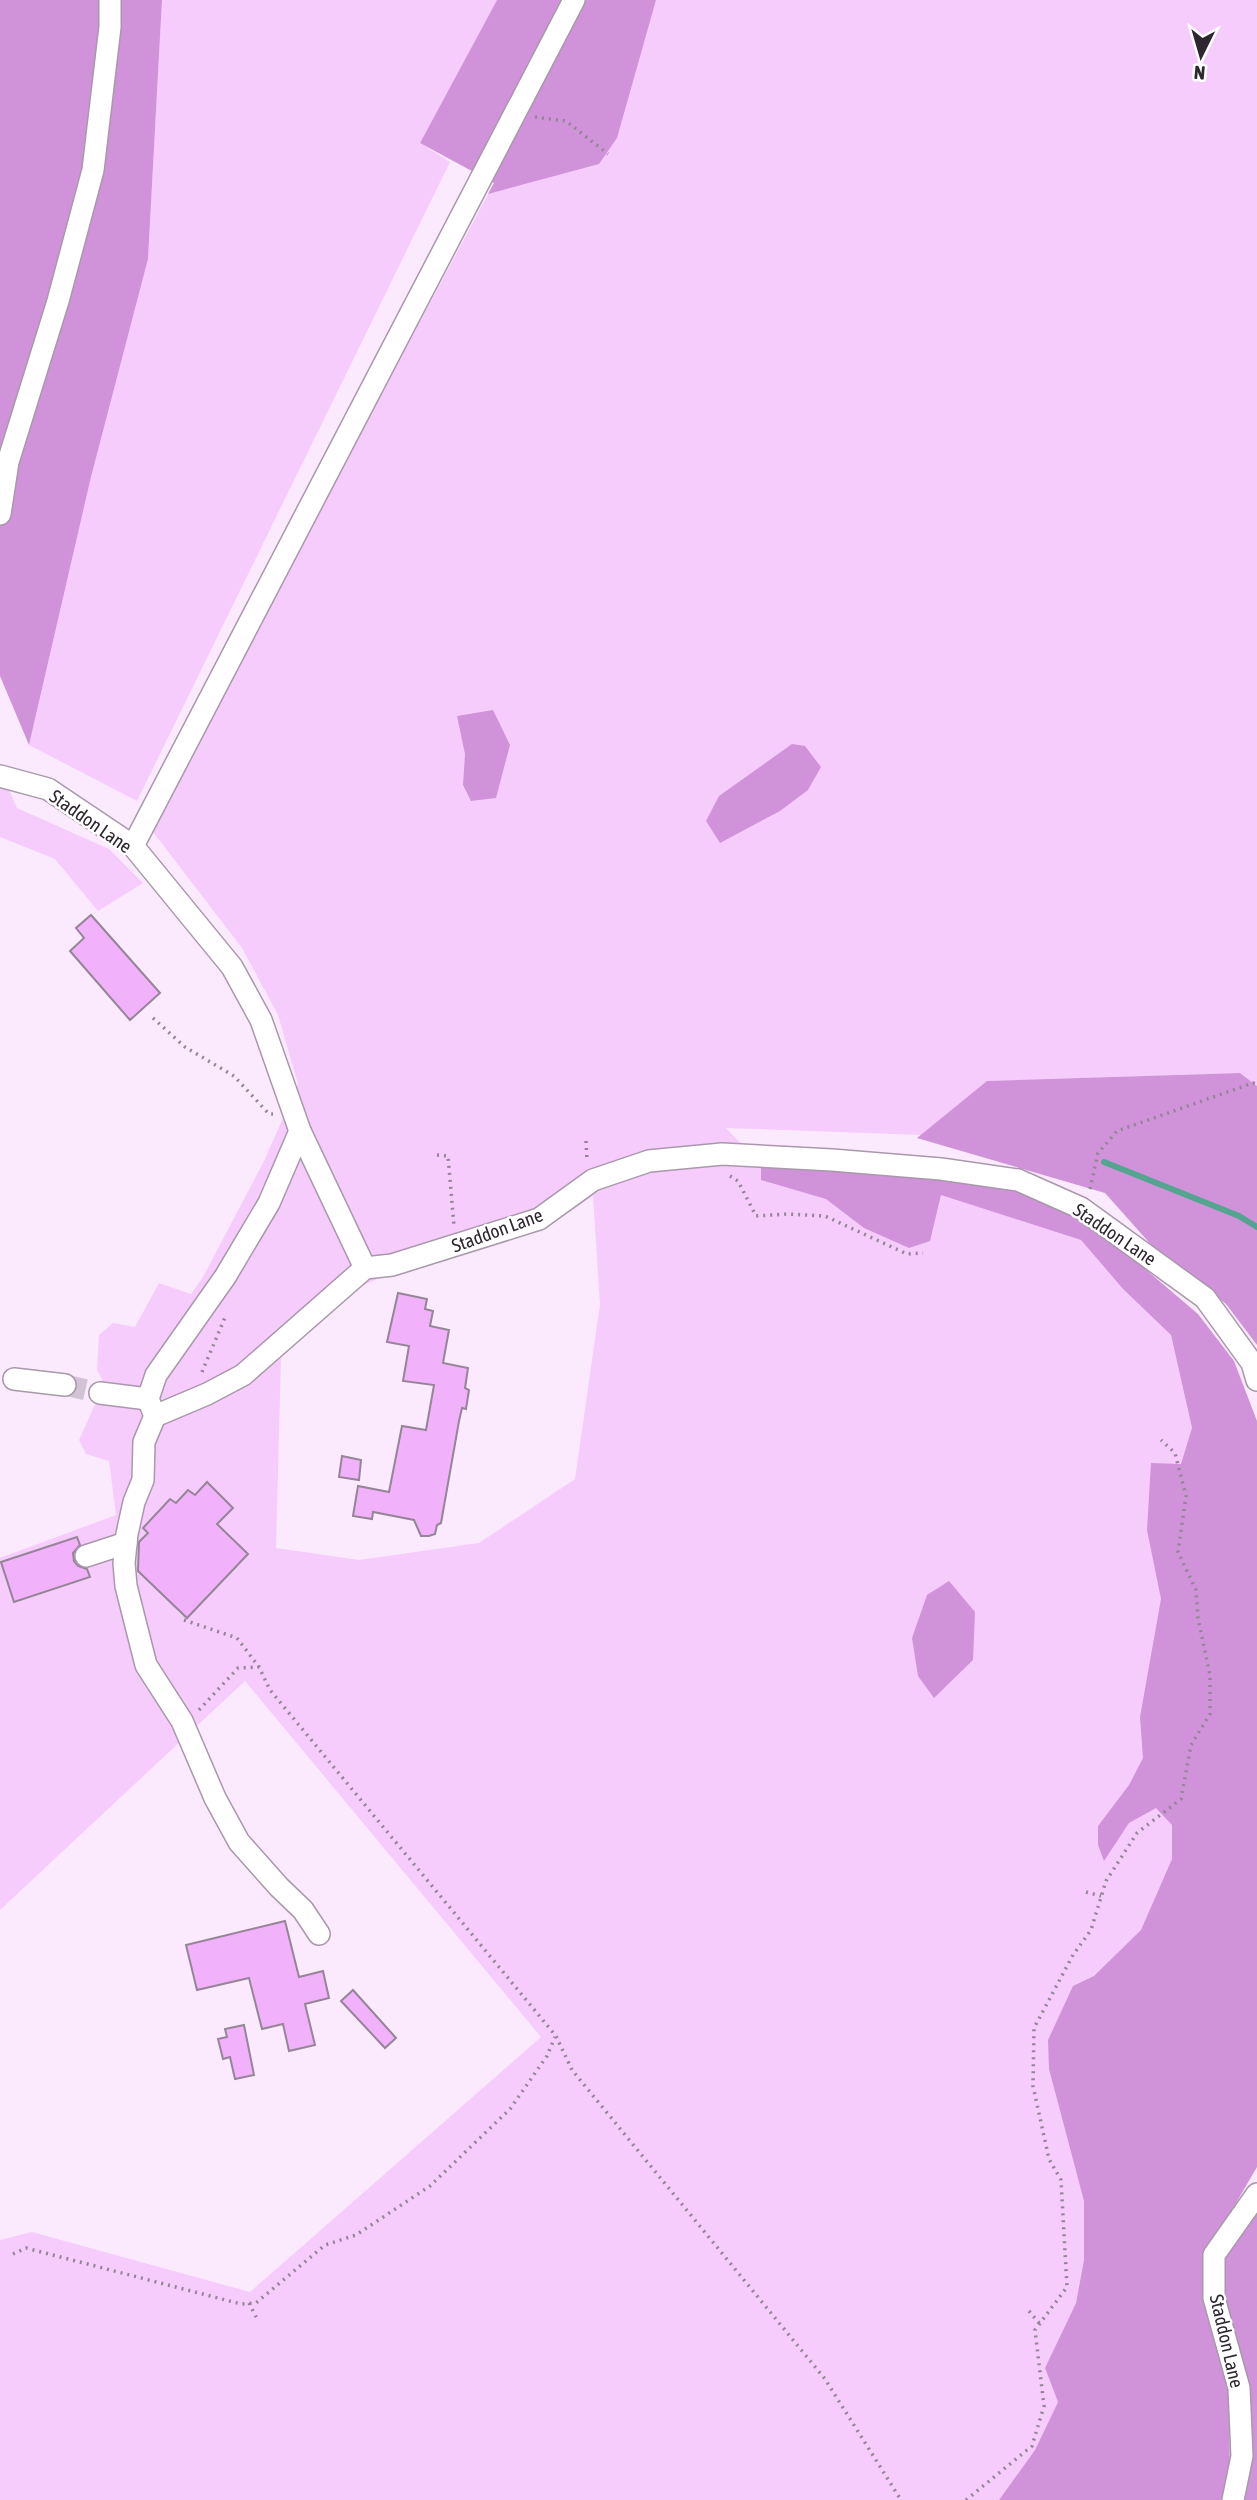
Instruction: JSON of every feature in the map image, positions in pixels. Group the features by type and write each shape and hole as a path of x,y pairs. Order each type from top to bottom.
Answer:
{"street":[{"path":"0,514 8,462 58,301 93,170 110,27 110,0"},
{"path":"132,846 575,0"},
{"name":"Staddon Lane","path":"0,776 48,789 132,846 232,967 261,1020 298,1125 365,1268 392,1265 539,1219 593,1180 649,1161 722,1154 887,1164 1018,1180 1085,1211 1205,1298 1252,1363 1257,1380"},
{"path":"298,1125 269,1203 225,1277 156,1375 144,1442 143,1480 134,1502 124,1563 126,1586 146,1665 182,1721 215,1798 239,1842 303,1910 319,1934"},
{"path":"100,1393 151,1408 207,1394 243,1375 365,1268"},
{"path":"14,1379 65,1385"},
{"path":"86,1556 126,1543"},
{"name":"Staddon Lane","path":"1233,2500 1242,2456 1239,2388 1214,2298 1214,2255 1257,2193"}],"path":[{"path":"515,115 566,121 608,155"},
{"path":"153,1018 185,1047 234,1076 269,1114 298,1125"},
{"path":"1085,1211 1098,1153 1117,1132 1253,1083 1257,1085"},
{"path":"437,1155 448,1156 456,1245"},
{"path":"729,1176 738,1181 756,1216 825,1216 907,1254 923,1253"},
{"path":"966,2500 1032,2446 1044,2406 1035,2330 1067,2287 1061,2180 1049,2159 1033,2086 1034,2028 1073,1955 1091,1930 1106,1881 1137,1833 1181,1799 1191,1745 1210,1714 1210,1675 1198,1618 1196,1590 1178,1552 1186,1496 1175,1453 1161,1440"},
{"path":"184,1620 237,1638 259,1667 270,1690 556,2036 572,2070 825,2379 901,2500"},
{"path":"174,1708 193,1716 238,1668 259,1667"},
{"path":"1086,1892 1101,1896"},
{"path":"13,2254 26,2248 241,2304 256,2303 325,2245 356,2235 430,2186 510,2109 547,2056 556,2036"},
{"path":"249,2303 257,2319"},
{"path":"1030,2311 1040,2323"}],"shaded area":[{"path":"0,0 162,0 148,259 91,477 29,745 0,676"},
{"path":"162,0 497,0 420,143 450,162 137,801 29,745 91,477 148,259"},
{"path":"497,0 656,0 617,138 599,164 488,194 494,183 420,143"},
{"path":"585,0 1257,0 1257,1086 1240,1073 988,1081 921,1135 726,1128 761,1164 940,1173 1081,1240 1123,1289 1171,1335 1192,1428 1257,1841 1084,2260 1076,2303 1045,2368 1058,2402 1035,2450 999,2500 0,2500 0,2240 32,2232 250,2292 541,2037 245,1681 0,1910 0,1558 116,1515 109,1461 86,1454 79,1440 100,1393 102,1379 97,1370 99,1335 113,1323 135,1327 159,1283 191,1294 203,1277 264,1161 298,1084 278,1015 242,948 150,828 494,183","holes":["593,1196 600,1304 575,1479 479,1543 359,1560 276,1548 281,1357 354,1290 377,1279 547,1227"]},
{"path":"493,710 510,745 496,798 471,801 463,785 465,754 457,716"},
{"path":"792,744 805,746 821,767 808,790 780,811 720,843 706,821 719,796"},
{"path":"0,788 8,788 17,808 109,849 143,883 98,911 55,859 0,837"},
{"path":"1240,1073 1257,1086 1257,1345 1226,1304 1154,1248 1105,1193 917,1138 987,1081"},
{"path":"761,1164 940,1173 1018,1187 1083,1216 1198,1314 1234,1361 1257,1421 1257,2167 1204,2258 1204,2303 1229,2388 1230,2482 1224,2500 999,2500 1035,2450 1058,2402 1045,2368 1076,2303 1084,2260 1084,2201 1049,2069 1048,2040 1073,1986 1094,1976 1141,1930 1172,1859 1172,1825 1156,1808 1129,1823 1104,1861 1098,1845 1098,1826 1129,1785 1143,1758 1140,1717 1161,1599 1147,1530 1151,1463 1181,1464 1192,1428 1171,1335 1123,1289 1081,1240 941,1195 930,1241 909,1248 864,1228 826,1199 761,1180"},
{"path":"949,1581 975,1612 973,1660 934,1698 918,1676 912,1638 927,1595"},
{"path":"1257,2205 1257,2500 1239,2500 1223,2298 1223,2257"}],"building":[{"path":"91,915 160,993 130,1020 70,951 84,938 76,928"},
{"path":"398,1293 427,1299 425,1309 433,1311 430,1326 449,1330 443,1363 468,1368 466,1409 462,1408 459,1421 441,1523 437,1525 435,1534 429,1536 421,1536 414,1520 373,1512 372,1519 353,1516 358,1486 389,1492 402,1426 426,1430 434,1385 403,1381 409,1346 387,1342"},
{"path":"342,1456 361,1460 359,1480 339,1477"},
{"path":"207,1482 233,1508 217,1524 248,1554 187,1618 138,1571 139,1542 148,1533 143,1528 170,1499 176,1503 188,1490 195,1495"},
{"path":"77,1537 80,1545 73,1553 74,1561 78,1566 87,1569 90,1577 14,1602 1,1562"},
{"path":"285,1921 299,1977 323,1971 329,1998 305,2004 315,2045 289,2051 283,2024 262,2029 249,1978 197,1990 186,1945"},
{"path":"353,1990 396,2038 385,2048 341,2001"},
{"path":"244,2025 254,2075 235,2079 230,2057 223,2059 218,2039 227,2037 225,2029"}],"waterway":[{"path":"1104,1162 1239,1216 1257,1227"}],"tunnel":[{"path":"65,1385 100,1393"}]}
